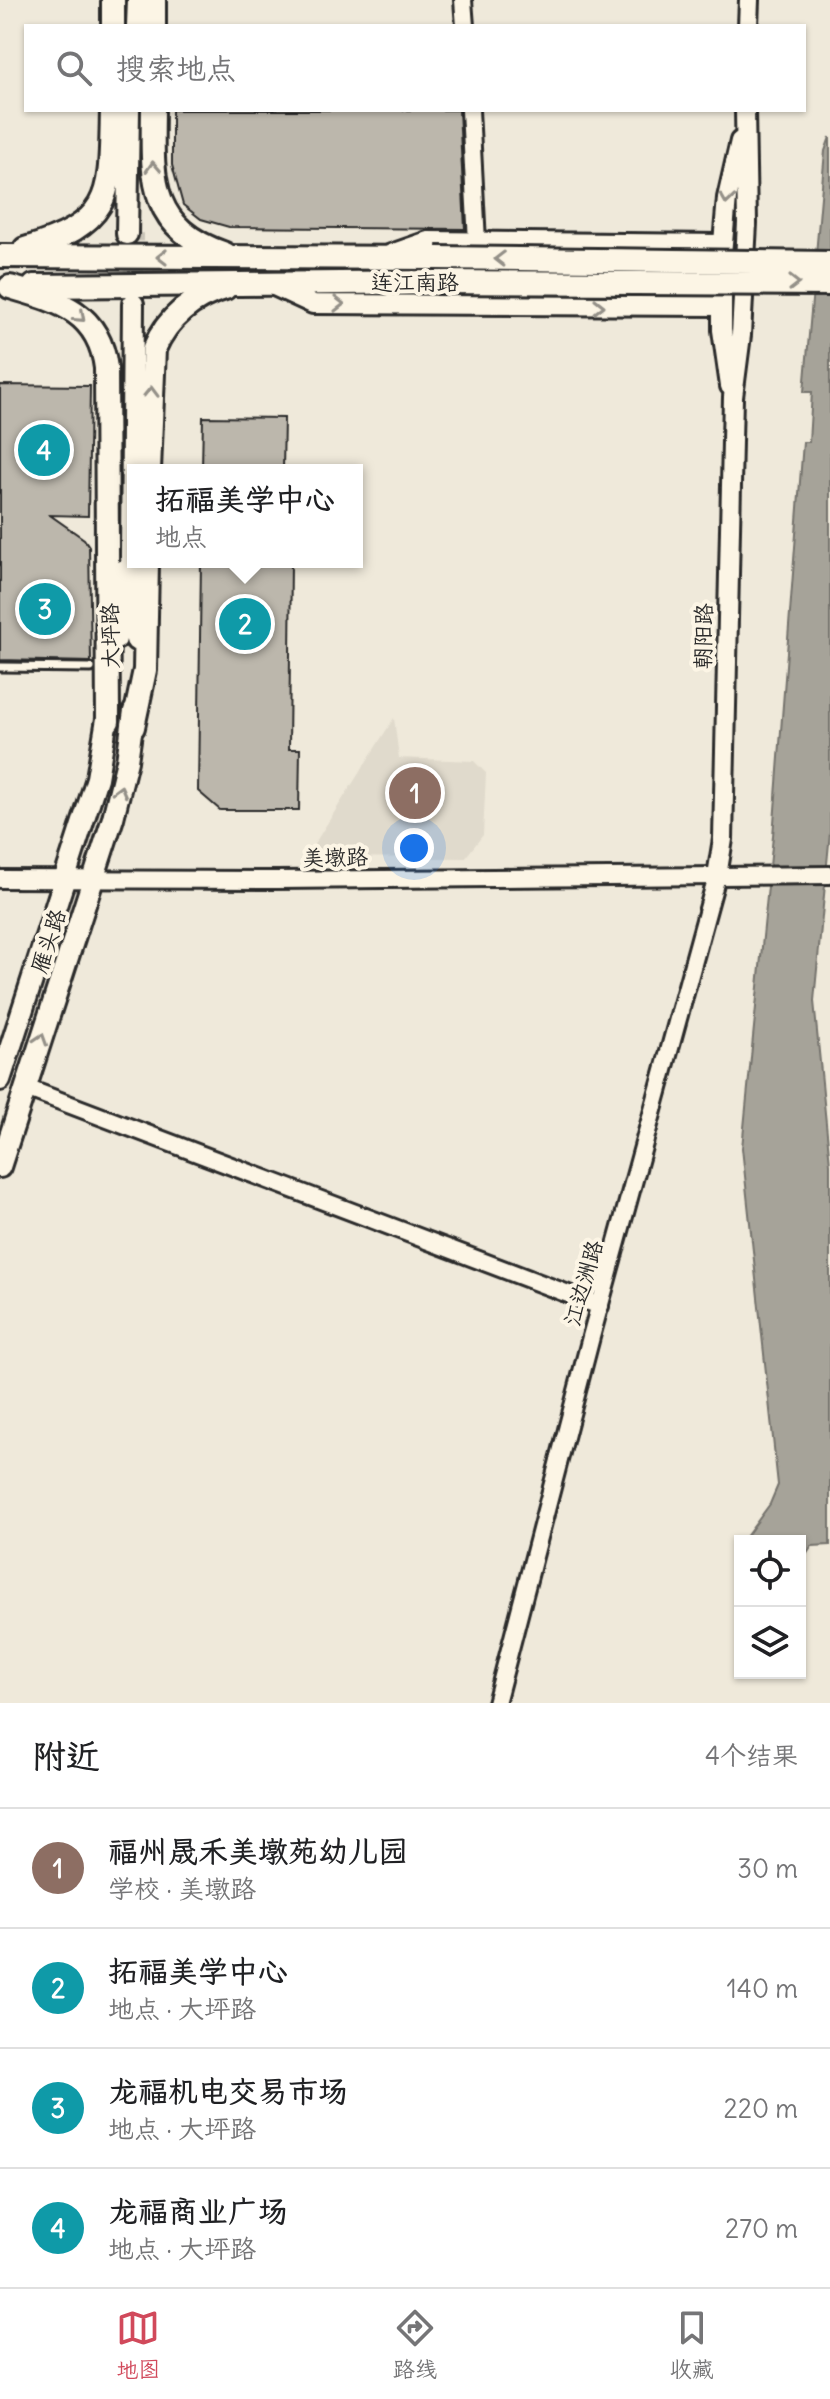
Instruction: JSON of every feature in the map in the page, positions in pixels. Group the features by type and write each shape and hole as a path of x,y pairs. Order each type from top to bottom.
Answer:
{"highway":[{"path":"113,0 113,24"},
{"path":"154,0 154,24"},
{"path":"0,256 69,234 92,215 105,195 110,177 112,112"},
{"path":"153,112 154,180 164,209 172,221 193,237 237,258"},
{"name":"连江南路","path":"0,256 830,263"},
{"name":"连江南路","path":"5,288 436,282 830,284"},
{"path":"149,464 152,366 160,333 171,319 192,303 219,289 241,283"},
{"path":"5,288 54,300 72,309 96,334 103,350 106,368 108,721"},
{"path":"133,727 145,670 147,568"}],"main road":[{"path":"130,0 130,24"},
{"path":"137,24 138,0"},
{"path":"748,24 749,0"},
{"path":"129,112 131,234 136,112"},
{"name":"朝阳路","path":"733,397 725,360 722,244 727,198 744,117"},
{"name":"朝阳路","path":"717,876 723,839 733,397 740,349 747,223 744,117"},
{"path":"379,258 428,241 722,244"},
{"path":"672,244 682,252 682,298 672,306"},
{"path":"266,283 313,304 722,306"},
{"name":"大坪路","path":"108,721 124,555 130,304 131,464"},
{"name":"大坪路","path":"132,568 136,629 133,727"},
{"name":"雁头路","path":"0,1080 97,778 108,721"},
{"name":"雁头路","path":"0,1167 122,785 133,727"}],"street":[{"path":"463,0 465,24"},
{"path":"470,112 477,242"},
{"name":"美墩路","path":"0,879 830,875"},
{"name":"江边洲路","path":"496,1703 717,876"},
{"path":"26,1088 600,1306"}],"lane":[{"path":"0,667 91,668"}],"shaded area":[{"path":"830,137 830,832 814,1001 830,1164 830,1545 812,1546 806,1555 806,1535 747,1535 770,1504 778,1485 742,1148 773,836 803,442 809,442 812,392 804,392 825,151"},
{"path":"394,718 399,758 474,761 486,773 483,835 465,858 306,857"}],"building":[{"path":"172,112 459,112 465,229 229,227 201,219 183,205 172,165"},
{"path":"0,385 90,386 88,516 50,515 89,546 91,662 0,660"},
{"path":"203,417 284,418 283,464 202,464"},
{"path":"201,568 291,568 289,749 300,749 299,810 220,810 198,791"}],"tunnel":[{"path":"133,301 134,233"}],"place":[{"name":"龙福商业广场","path":"44,450"},
{"name":"龙福机电交易市场","path":"45,609"},
{"name":"拓福美学中心","path":"245,624"},
{"name":"福州晟禾美墩苑幼儿园","path":"415,793"}]}
